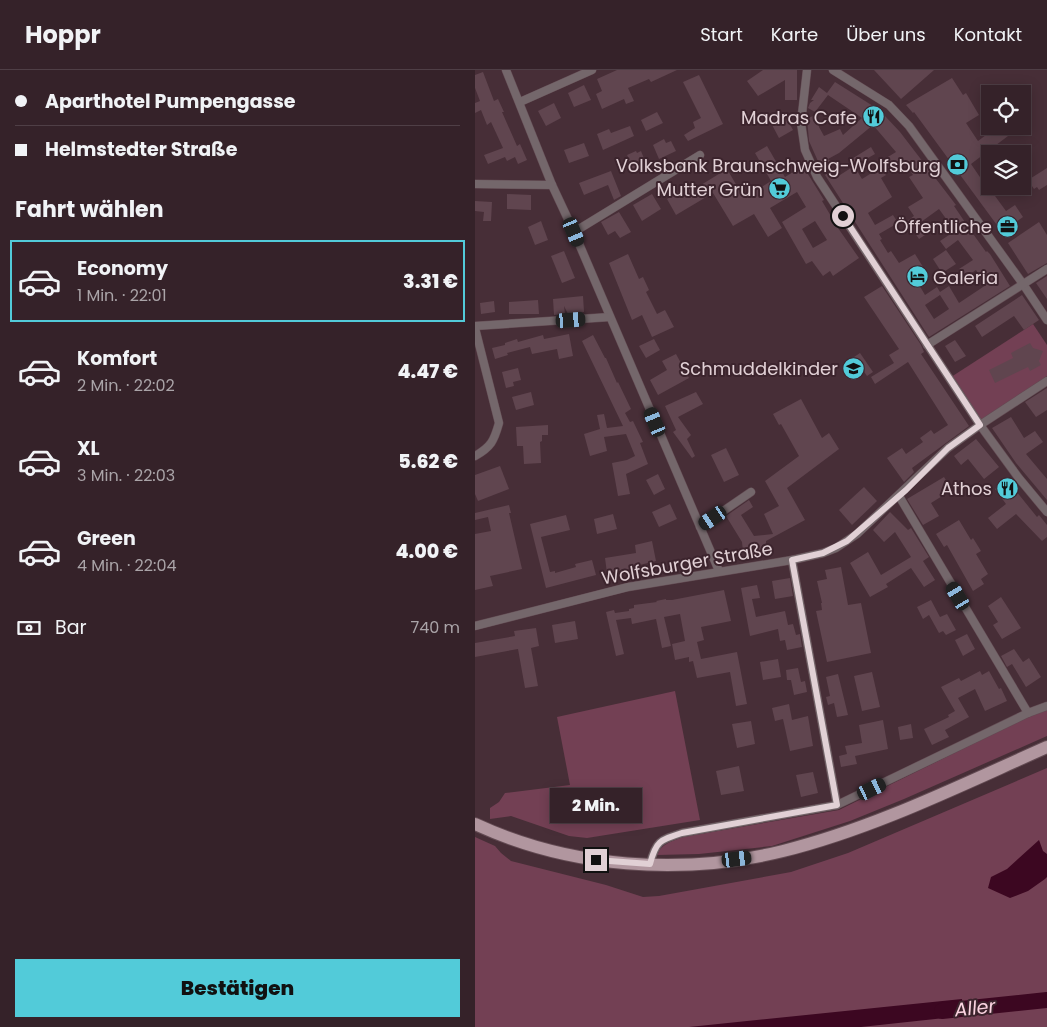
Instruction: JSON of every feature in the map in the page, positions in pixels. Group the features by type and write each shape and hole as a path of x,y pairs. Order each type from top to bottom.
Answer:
{"main road":[{"path":"475,824 505,837 553,851 609,862 650,864 710,863 751,858 812,843 900,812 1047,747"}],"street":[{"path":"506,70 552,185 574,232 719,571"},
{"path":"519,102 592,70"},
{"path":"807,70 801,123 808,160 817,177 980,425 1047,512"},
{"path":"833,70 889,105 909,126 1047,320"},
{"path":"574,232 700,155"},
{"path":"475,184 552,185"},
{"path":"927,345 1047,269"},
{"path":"475,456 488,449 495,438 499,423 478,356 475,327 610,317"},
{"name":"Wolfsburger Straße","path":"475,626 628,587 792,560 823,553 847,541 899,496 948,448 1047,382"},
{"path":"700,527 751,492"},
{"path":"899,496 1028,713"},
{"path":"792,560 837,805"},
{"path":"650,864 655,847 666,838 682,833 837,805 1028,713 1047,706"}],"shaded area":[{"path":"1033,324 1047,345 1047,376 980,425 948,379"},
{"path":"675,691 700,820 587,838 569,836 511,816 490,819 490,808 499,802 505,793 570,785 557,717"},
{"path":"1047,710 1047,736 850,821 772,846 699,854 657,855 664,846 683,837 839,810 1033,714"},
{"path":"1047,768 1047,1027 475,1027 475,837 495,846 511,861 606,885 643,897 659,896 791,872 848,853"},
{"path":"1039,840 1043,851 1047,854 1047,877 1045,879 1028,891 1010,898 988,888 991,877 1007,869"},
{"path":"962,999 963,1016 861,1027 689,1027"}],"building":[{"path":"617,70 677,70 651,82 649,79 628,88 634,101 626,104 624,99 602,109 596,94 602,91 597,79"},
{"path":"763,70 797,70 797,100 785,100 785,80 758,96 747,81"},
{"path":"874,70 934,70 901,99"},
{"path":"483,72 494,101 498,99 517,146 520,144 527,160 518,164 515,157 507,161 505,157 488,164 484,155 503,148 491,122 487,125 481,110 475,113 475,103 480,101 475,88 475,75"},
{"path":"699,75 723,124 688,141 684,135 695,128 693,122 701,118 683,82"},
{"path":"952,78 963,95 966,93 979,115 966,123 978,141 986,135 1008,136 996,145 981,145 981,156 971,164 981,179 981,195 997,195 995,196 1006,211 1015,205 1023,217 1002,232 914,112 906,105"},
{"path":"835,82 873,106 885,116 900,132 956,205 954,206 986,252 990,254 1010,286 929,337 825,175 835,169 840,175 854,166 862,179 881,167 878,163 896,152 873,125 839,153 828,159 830,161 821,168 809,141 807,118 817,115 819,127 824,136 840,129 843,135 862,118 828,95 815,112 808,108 814,100 811,100 819,87 827,93","holes":["904,162 913,175 909,177 923,198 908,207 914,216 907,221 919,239 928,233 921,222 939,209 955,231 940,241 946,249 958,240 973,260 959,269 964,278 976,270 986,285 959,303 949,286 940,292 937,287 925,295 918,283 928,275 915,254 899,263 891,251 888,253 880,240 882,239 879,234 898,223 893,215 875,225 868,213 892,197 881,178","940,295 949,309 934,319 925,305"]},
{"path":"584,85 591,100 574,107 568,93"},
{"path":"554,103 561,118 546,126 538,111"},
{"path":"657,112 663,123 646,131 641,120"},
{"path":"785,116 793,130 779,138 771,123"},
{"path":"630,126 634,136 603,150 597,134 609,129 611,133"},
{"path":"664,139 666,143 671,141 676,151 659,159 653,145"},
{"path":"584,143 589,156 569,163 564,150"},
{"path":"767,146 785,177 803,166 824,200 822,201 838,228 859,258 833,276 830,271 823,276 812,261 806,264 782,222 806,207 797,192 770,208 782,228 768,237 754,214 733,226 713,193 676,215 667,199 693,183 696,188 727,169 744,198 771,181 755,153","holes":["815,221 827,240 813,248 802,229"]},
{"path":"871,147 875,154 854,166 850,160"},
{"path":"636,151 637,153 641,151 647,166 631,173 624,159 628,157 627,155"},
{"path":"1047,168 1047,185 1039,190 1037,187 1034,189 1031,184 1031,178"},
{"path":"611,171 621,196 614,200 608,185 584,195 579,183"},
{"path":"507,194 531,195 531,210 507,209"},
{"path":"652,194 661,209 642,221 633,205"},
{"path":"475,201 492,202 491,221 483,221 484,212 475,211"},
{"path":"619,212 631,232 620,238 615,231 608,235 601,222"},
{"path":"541,221 548,240 535,245 528,227"},
{"path":"1039,222 1047,235 1047,263 1028,274 1008,243"},
{"path":"946,250 956,264 942,273 933,259"},
{"path":"564,251 575,278 562,283 551,256"},
{"path":"628,254 639,279 643,277 649,290 646,292 657,314 665,310 674,327 652,337 642,315 632,320 609,263"},
{"path":"1047,276 1047,299 1036,283"},
{"path":"882,286 921,345 924,352 921,354 969,426 912,468 914,472 904,482 887,458 902,448 906,454 923,442 920,438 931,430 934,434 948,425 908,362 875,384 871,377 894,363 889,355 899,349 864,297"},
{"path":"1022,295 1039,320 1024,330 1014,316 982,337 975,326"},
{"path":"583,296 584,312 568,314 564,306 565,314 554,315 553,299"},
{"path":"538,300 539,314 509,314 509,302"},
{"path":"494,301 495,312 481,314 480,303"},
{"path":"569,334 573,356 559,359 557,349 532,354 530,347 507,353 508,355 495,359 492,348 505,345 505,343 517,339 518,342 543,335 544,339"},
{"path":"593,335 631,409 625,413 630,422 633,421 643,442 640,443 648,464 626,474 630,494 618,496 612,463 635,456 626,434 604,437 607,451 590,456 584,434 600,429 597,415 604,414 607,428 623,426 582,341"},
{"path":"654,339 660,350 646,358 639,346"},
{"path":"955,340 966,356 955,362 945,346"},
{"path":"1030,343 1033,348 1043,351 1039,361 1041,365 1030,371 1028,367 995,383 989,370 1013,358 1011,353"},
{"path":"860,353 873,372 867,376 854,357"},
{"path":"676,354 689,378 658,395 650,380 667,370 662,361"},
{"path":"518,368 521,380 513,382 514,386 506,388 502,372"},
{"path":"1047,388 1047,410 1036,417 1025,402"},
{"path":"531,392 534,405 516,410 512,397"},
{"path":"696,392 703,404 678,417 691,435 687,439 695,456 692,458 673,432 676,430 665,406"},
{"path":"801,399 822,438 829,433 839,449 787,488 805,520 766,541 766,544 762,545 762,550 743,552 742,542 726,516 749,500 753,507 741,515 754,536 773,534 764,514 779,506 765,481 799,456 781,424 779,425 773,414"},
{"path":"1011,417 1024,438 1035,431 1043,442 1026,454 1047,479 1047,500 1016,463 992,428"},
{"path":"548,425 548,435 542,435 542,441 540,442 541,463 524,464 523,446 517,446 516,427"},
{"path":"976,439 999,467 984,479 968,459 961,465 954,456"},
{"path":"726,448 739,475 724,482 711,455"},
{"path":"500,466 509,489 478,501 475,494 475,475"},
{"path":"658,474 665,489 654,495 646,480"},
{"path":"944,477 952,490 931,503 939,516 923,525 907,499"},
{"path":"1007,480 1037,517 1039,515 1047,525 1047,537 1042,541 1016,514 997,529 988,518 1006,504 995,489"},
{"path":"864,487 877,501 852,525 839,510"},
{"path":"670,504 677,519 659,527 652,512"},
{"path":"509,505 511,513 509,513 522,569 490,576 493,586 475,590 475,534 491,531 488,517 475,520 475,513"},
{"path":"890,512 908,530 911,528 929,557 923,561 935,580 924,587 911,568 886,584 888,587 870,597 850,563 868,552 881,575 911,557 895,532 884,542 873,530"},
{"path":"613,514 617,529 597,534 594,519"},
{"path":"566,515 570,530 541,537 550,572 555,571 555,573 576,567 575,564 592,560 596,575 546,588 530,524"},
{"path":"959,520 971,540 973,538 981,551 976,554 988,574 981,579 984,584 973,591 947,545 944,547 936,534"},
{"path":"652,541 656,561 631,567 631,569 607,573 605,558 636,553 635,545"},
{"path":"841,567 848,605 861,603 871,653 827,662 816,611 822,610 817,581 827,579 825,570"},
{"path":"790,578 793,596 775,599 772,581"},
{"path":"757,585 760,598 752,599 756,617 785,611 788,625 793,624 796,635 800,634 802,647 787,650 785,640 780,641 778,629 750,636 741,588"},
{"path":"724,590 731,621 701,627 704,640 697,642 701,659 737,652 747,704 736,706 730,672 697,678 693,661 689,662 689,657 675,660 672,644 685,641 680,614 664,617 671,646 662,648 656,619 632,624 631,618 616,620 624,654 616,656 606,612 614,610 615,613 629,611 629,609 634,608 634,605"},
{"path":"1001,597 1021,628 1002,639 993,625 998,622 988,606"},
{"path":"931,600 940,617 947,614 956,630 946,635 943,631 939,633 929,615 923,619 917,607"},
{"path":"575,621 578,639 555,643 552,625"},
{"path":"536,628 539,646 531,648 538,686 525,688 518,649 475,657 475,643 515,636 514,631"},
{"path":"967,634 975,649 963,656 955,640"},
{"path":"1014,649 1023,662 1029,658 1041,677 1026,687 1012,664 1007,667 1001,656"},
{"path":"778,659 781,677 763,680 760,662"},
{"path":"798,668 801,682 805,681 807,692 794,695 791,680 787,680 786,670"},
{"path":"980,671 982,675 989,671 999,689 1001,688 1007,701 985,711 975,689 958,698 969,717 945,730 949,737 932,745 924,729 949,717 948,715 955,711 941,687 959,678 961,681"},
{"path":"872,672 880,707 862,711 854,676"},
{"path":"838,674 848,715 837,717 834,703 828,705 826,697 830,696 826,677"},
{"path":"789,704 792,720 808,716 813,746 790,751 783,719 775,721 772,708"},
{"path":"883,720 888,749 855,756 857,764 841,767 839,756 847,754 845,746 862,743 859,725"},
{"path":"751,721 755,744 737,748 732,724"},
{"path":"911,724 913,738 900,740 898,727"},
{"path":"739,766 744,791 721,795 716,771"},
{"path":"813,772 818,793 801,797 796,775"}],"waterway":[{"name":"Aller","path":"942,1011 1047,1000"}],"place":[{"name":"Madras Cafe","path":"873,117"},
{"name":"Volksbank Braunschweig-Wolfsburg","path":"957,165"},
{"name":"Mutter Grün","path":"779,189"},
{"name":"Öffentliche","path":"1008,226"},
{"name":"Galeria","path":"917,277"},
{"name":"Schmuddelkinder","path":"854,368"},
{"name":"Athos","path":"1008,488"}],"route":[{"path":"596,860 650,864 655,847 666,838 682,833 837,805 792,560 836,548 857,534 906,490 948,448 980,425 843,216"}]}
